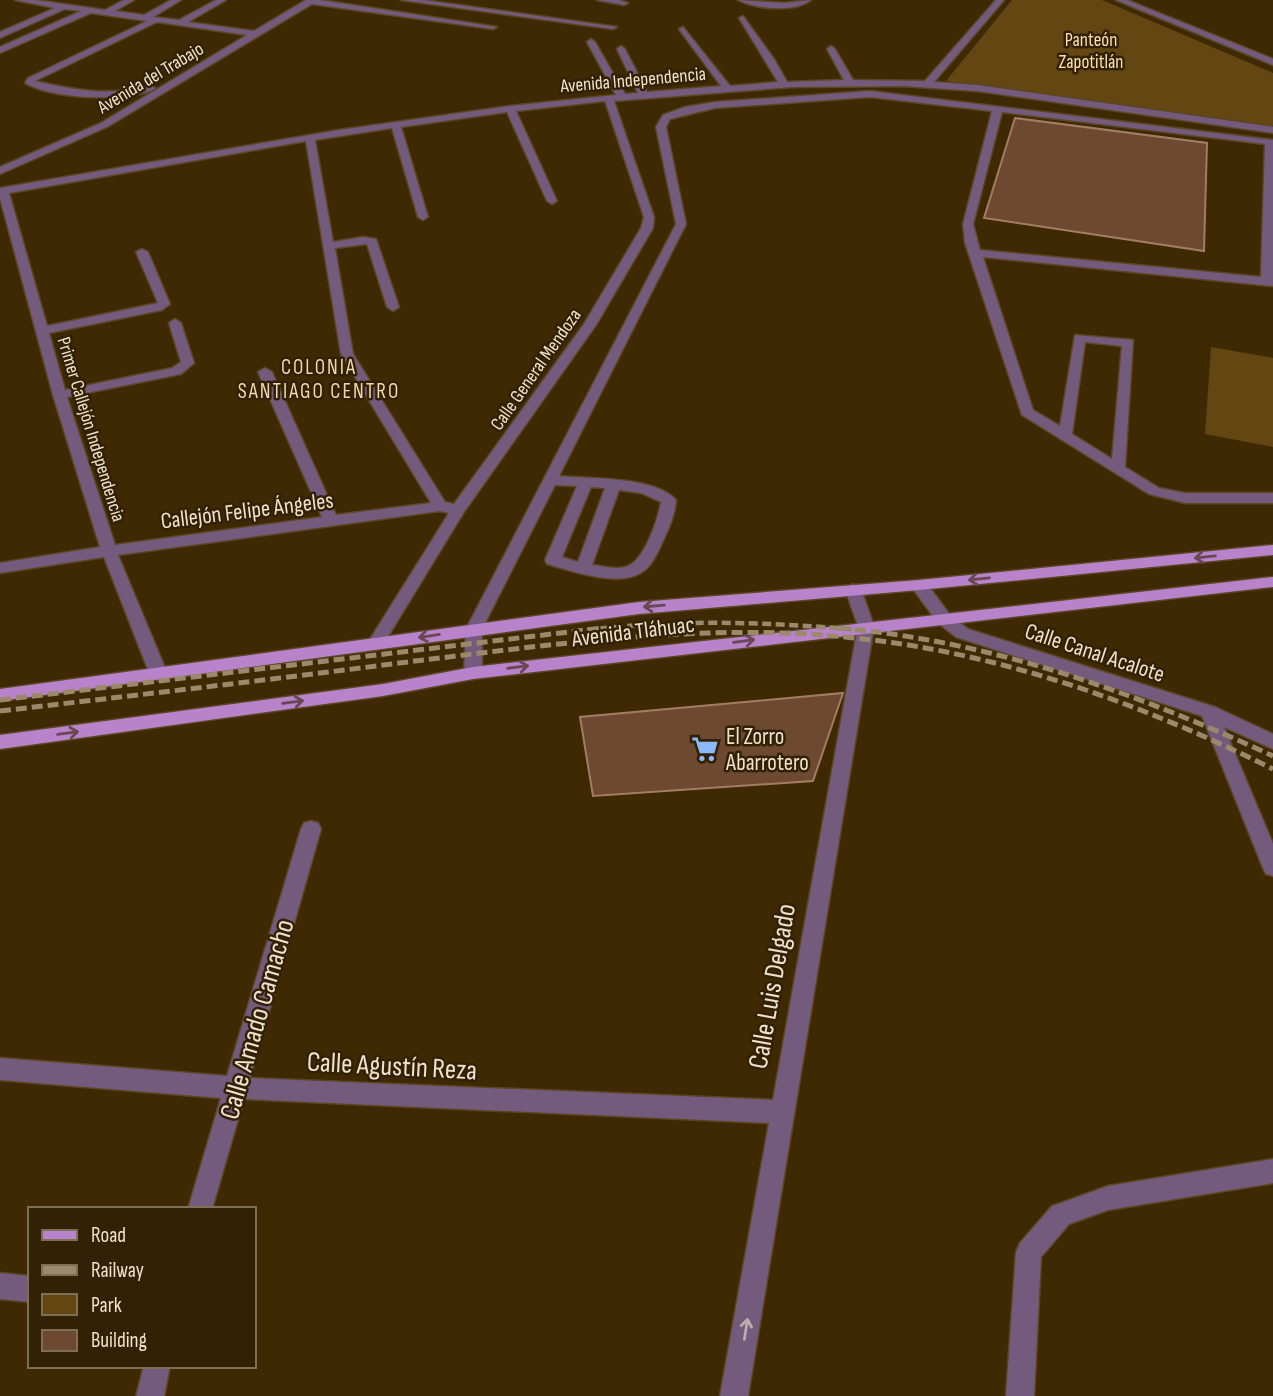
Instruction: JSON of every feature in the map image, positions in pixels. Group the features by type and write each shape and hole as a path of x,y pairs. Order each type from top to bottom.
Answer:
{"main road":[{"name":"Avenida Tláhuac","path":"0,695 639,608 919,585 1273,550"},
{"name":"Avenida Tláhuac","path":"0,742 383,690 473,673 866,626 1273,582"}],"street":[{"path":"19,0 256,34"},
{"path":"107,12 130,0"},
{"path":"146,17 177,0"},
{"path":"182,22 222,0"},
{"path":"405,0 613,27"},
{"path":"601,0 624,3"},
{"path":"742,0 782,4 802,3 807,0"},
{"path":"928,83 1000,0"},
{"path":"1120,0 1273,62"},
{"path":"311,1 493,27"},
{"name":"Avenida del Trabajo","path":"0,172 104,125 311,1"},
{"path":"0,35 65,6"},
{"path":"0,50 90,10"},
{"path":"743,18 771,59 784,85"},
{"path":"157,19 31,80 30,83 128,96 143,92 163,80"},
{"path":"683,29 727,88"},
{"name":"Calle General Mendoza","path":"375,644 458,510 590,325 647,228 649,217 618,130 615,97 591,42"},
{"path":"621,49 643,94"},
{"path":"831,49 849,82"},
{"name":"Avenida Independencia","path":"1,191 396,125 643,94 784,85 928,83 1273,130"},
{"path":"473,673 474,629 681,224 660,127 666,117 715,104 870,94 1270,142 1270,281 976,253"},
{"path":"998,108 968,224 971,243 1027,412 1154,491 1185,498 1273,498"},
{"path":"510,110 552,201"},
{"path":"396,125 423,217"},
{"path":"310,138 347,354 440,506"},
{"name":"Primer Callejón Independencia","path":"1,191 108,551 159,675"},
{"path":"327,246 363,240 372,242 393,307"},
{"path":"42,331 162,306 164,304 142,252"},
{"path":"60,395 176,371 183,367 188,363 174,323"},
{"path":"1065,437 1079,338 1129,343 1118,469"},
{"path":"265,372 331,522"},
{"path":"551,480 613,485 660,494 669,500 668,509 647,561 634,571 615,573 583,569 553,560 585,484"},
{"path":"583,569 613,485"},
{"name":"Callejón Felipe Ángeles","path":"0,568 440,506 458,510"},
{"name":"Calle Canal Acalote","path":"919,585 944,619 962,634 1209,712 1273,742"},
{"name":"Calle Luis Delgado","path":"734,1396 866,626 853,589"},
{"path":"1209,712 1273,868"},
{"name":"Calle Amado Camacho","path":"201,1207 311,829"},
{"name":"Calle Agustín Reza","path":"0,1069 236,1088 781,1112"},
{"path":"1020,1396 1029,1252 1061,1215 1108,1198 1273,1171"},
{"path":"0,1286 28,1289"},
{"path":"150,1396 157,1368"}],"green space":[{"name":"Panteón Zapotitlán","path":"1012,0 1102,0 1273,73 1273,126 946,81"},
{"path":"1211,347 1273,358 1273,447 1205,434"}],"building":[{"path":"1015,118 1207,143 1204,251 984,218"},
{"name":"El Zorro Abarrotero","path":"843,693 813,781 593,796 580,717"}],"railway":[{"path":"587,630 655,624 724,623 848,629"},
{"path":"0,700 602,628"},
{"path":"839,628 848,629"},
{"path":"848,629 860,630"},
{"path":"848,629 952,644 1061,673 1168,711 1273,756"},
{"path":"0,711 576,642 684,634 791,633 901,644 1011,667 1118,701 1273,769"}],"place":[{"name":"El Zorro Abarrotero","path":"705,749"}],"district":[{"name":"COLONIA SANTIAGO CENTRO","path":"319,379"}]}
